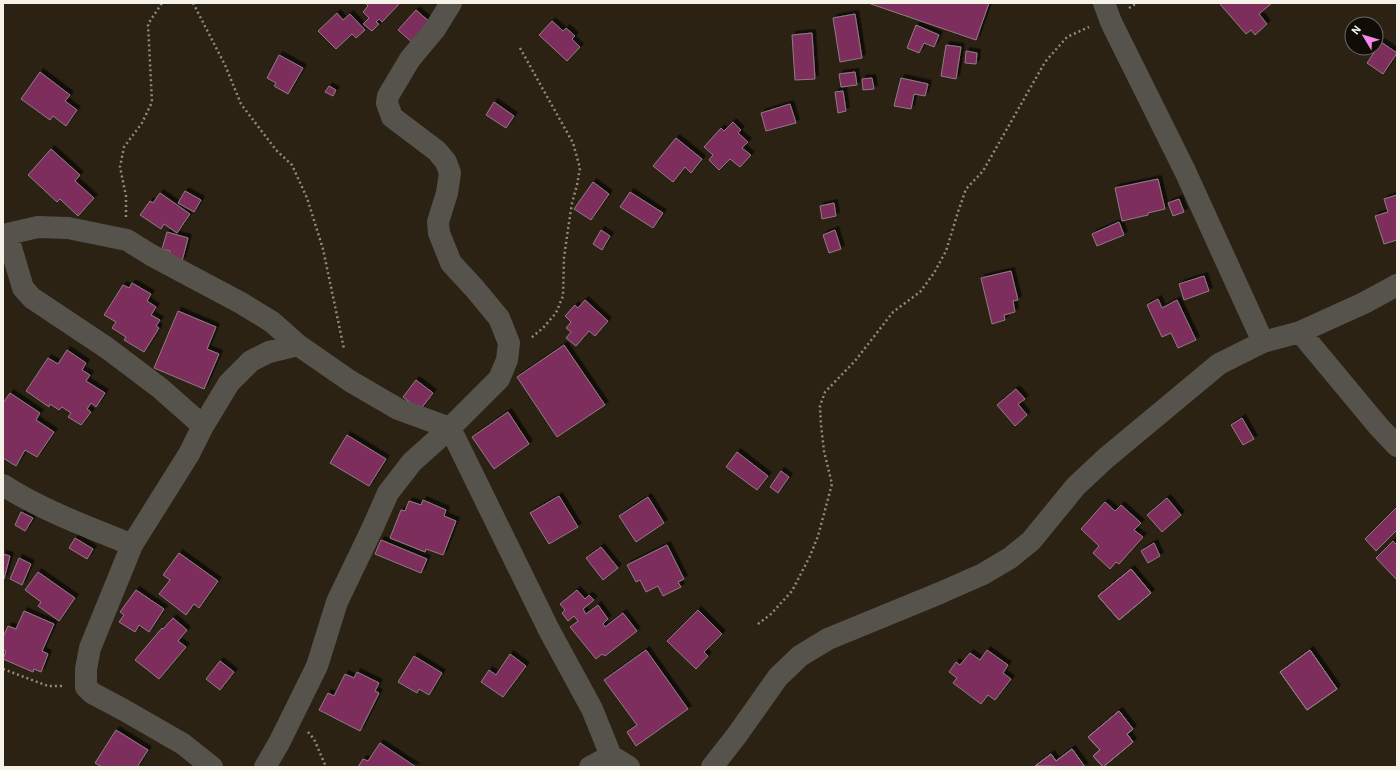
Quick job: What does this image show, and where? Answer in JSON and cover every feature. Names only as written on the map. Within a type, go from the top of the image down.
[{"type":"street","points":[[265,767],[309,684],[317,666],[337,602],[388,493],[412,462],[450,428],[499,379],[507,360],[509,344],[498,318],[452,263],[438,233],[438,222],[447,192],[450,173],[446,162],[437,151],[392,117],[387,103],[388,96],[410,59],[435,29],[451,3]]},
{"type":"street","points":[[1107,12],[1185,171],[1263,342]]},
{"type":"street","points":[[204,426],[160,388],[113,353],[32,298],[24,288],[5,235],[38,227],[68,228],[127,240],[151,255],[241,303],[272,322],[298,345],[350,381],[398,409],[450,428],[549,630],[592,709],[611,756],[629,767]]},
{"type":"street","points":[[712,767],[737,735],[778,677],[800,656],[828,639],[983,574],[1010,558],[1031,541],[1076,486],[1130,437],[1219,364],[1263,342],[1300,332],[1364,303],[1397,285]]},
{"type":"street","points":[[1300,332],[1374,421],[1397,446]]},
{"type":"street","points":[[212,767],[183,744],[124,710],[96,696],[86,687],[86,669],[90,648],[132,545],[189,454],[229,384],[250,361],[269,352],[298,345]]},
{"type":"street","points":[[3,485],[18,495],[132,545]]},
{"type":"street","points":[[590,767],[611,756]]},
{"type":"path","points":[[127,240],[126,196],[120,167],[124,147],[142,123],[152,102],[148,24],[162,3]]},
{"type":"path","points":[[193,3],[225,65],[241,104],[276,150],[292,165],[307,198],[323,249],[350,381]]},
{"type":"path","points":[[758,624],[771,614],[792,591],[810,556],[818,536],[832,484],[824,451],[821,425],[820,406],[824,392],[855,361],[893,312],[920,292],[934,273],[946,251],[966,189],[983,171],[1045,62],[1067,37],[1084,29],[1107,12]]},
{"type":"path","points":[[507,360],[543,328],[556,313],[562,296],[567,236],[572,203],[580,168],[573,143],[520,48]]},
{"type":"path","points":[[3,669],[48,686],[86,687]]},
{"type":"path","points":[[293,712],[314,739],[326,767]]},
{"type":"building","points":[[365,3],[400,3],[382,22],[379,19],[376,22],[379,24],[372,31],[363,24],[369,18],[363,12],[368,6]]},
{"type":"building","points":[[868,3],[989,3],[976,40]]},
{"type":"building","points":[[1219,3],[1272,3],[1259,14],[1267,24],[1255,35],[1251,30],[1246,34]]},
{"type":"building","points":[[416,10],[432,24],[414,44],[398,30]]},
{"type":"building","points":[[337,13],[343,20],[350,14],[365,30],[356,38],[352,34],[336,49],[318,31]]},
{"type":"building","points":[[855,14],[862,58],[840,62],[833,18]]},
{"type":"building","points":[[552,21],[563,31],[566,28],[575,36],[572,39],[580,47],[567,61],[539,35]]},
{"type":"building","points":[[916,25],[939,35],[934,47],[924,43],[919,53],[907,48]]},
{"type":"building","points":[[812,33],[815,79],[795,80],[792,35]]},
{"type":"building","points":[[1384,44],[1397,53],[1383,74],[1367,63],[1372,56],[1384,56]]},
{"type":"building","points":[[946,45],[961,47],[956,79],[941,76]]},
{"type":"building","points":[[966,51],[977,53],[976,64],[965,63]]},
{"type":"building","points":[[279,55],[303,68],[288,94],[274,86],[276,83],[267,78]]},
{"type":"building","points":[[40,72],[70,95],[65,101],[77,110],[66,126],[53,116],[50,120],[21,99]]},
{"type":"building","points":[[855,72],[857,85],[841,87],[839,74]]},
{"type":"building","points":[[872,78],[874,89],[863,90],[862,79]]},
{"type":"building","points":[[901,78],[928,84],[925,96],[914,94],[911,109],[894,106]]},
{"type":"building","points":[[329,86],[336,90],[333,96],[325,92]]},
{"type":"building","points":[[843,91],[846,111],[838,113],[835,92]]},
{"type":"building","points":[[494,102],[514,116],[506,128],[486,115]]},
{"type":"building","points":[[790,104],[796,123],[766,131],[761,113]]},
{"type":"building","points":[[733,122],[741,130],[738,133],[748,142],[742,148],[751,155],[740,167],[730,159],[719,170],[709,160],[713,155],[704,147],[721,128],[724,131]]},
{"type":"building","points":[[676,138],[702,159],[691,173],[685,167],[673,182],[653,166]]},
{"type":"building","points":[[51,149],[80,175],[75,181],[94,198],[78,216],[60,199],[57,202],[28,175]]},
{"type":"building","points":[[1158,179],[1165,209],[1148,213],[1148,215],[1122,221],[1115,188]]},
{"type":"building","points":[[593,182],[609,194],[591,220],[574,209]]},
{"type":"building","points":[[185,191],[201,200],[194,212],[178,203]]},
{"type":"building","points":[[630,192],[663,213],[653,228],[620,207]]},
{"type":"building","points":[[160,193],[190,214],[177,233],[164,224],[161,229],[140,215],[150,201],[153,203]]},
{"type":"building","points":[[1397,195],[1397,240],[1384,244],[1375,216],[1388,212],[1384,199]]},
{"type":"building","points":[[1179,199],[1184,212],[1173,216],[1168,203]]},
{"type":"building","points":[[834,203],[836,216],[822,219],[820,206]]},
{"type":"building","points":[[1119,222],[1124,235],[1097,246],[1092,234]]},
{"type":"building","points":[[601,230],[610,236],[602,250],[593,244]]},
{"type":"building","points":[[835,230],[841,249],[829,253],[823,235]]},
{"type":"building","points":[[167,232],[188,238],[182,261],[168,257],[170,251],[162,249]]},
{"type":"building","points":[[1011,271],[1018,300],[1013,301],[1015,312],[1004,315],[1005,320],[992,324],[981,278]]},
{"type":"building","points":[[1204,276],[1209,291],[1184,300],[1179,284]]},
{"type":"building","points":[[132,283],[151,294],[147,301],[156,307],[151,315],[160,320],[156,326],[159,328],[144,352],[124,340],[126,337],[112,328],[116,322],[104,315],[123,285],[129,288]]},
{"type":"building","points":[[1158,299],[1162,308],[1177,300],[1196,340],[1178,348],[1171,333],[1162,337],[1147,305]]},
{"type":"building","points":[[585,300],[608,321],[595,336],[589,331],[576,346],[566,338],[571,332],[566,328],[571,322],[565,316],[575,305],[578,308]]},
{"type":"building","points":[[178,311],[216,327],[207,349],[219,354],[204,389],[154,368]]},
{"type":"building","points":[[564,345],[605,405],[557,437],[517,377]]},
{"type":"building","points":[[67,350],[86,363],[82,370],[90,375],[86,381],[105,393],[96,407],[91,403],[87,409],[91,412],[81,425],[68,417],[71,413],[62,407],[59,410],[50,404],[49,407],[26,391],[48,358],[58,364]]},
{"type":"building","points":[[416,380],[433,393],[420,410],[403,397]]},
{"type":"building","points":[[1016,389],[1025,399],[1018,404],[1027,415],[1015,426],[997,405]]},
{"type":"building","points":[[10,393],[40,413],[36,420],[54,432],[37,457],[25,450],[16,466],[3,458],[3,403]]},
{"type":"building","points":[[508,412],[529,444],[494,469],[472,437]]},
{"type":"building","points":[[1242,418],[1254,439],[1243,445],[1231,425]]},
{"type":"building","points":[[347,435],[386,459],[369,486],[330,463]]},
{"type":"building","points":[[737,452],[768,476],[757,490],[726,467]]},
{"type":"building","points":[[781,471],[789,477],[778,493],[770,487]]},
{"type":"building","points":[[559,496],[578,527],[549,544],[530,513]]},
{"type":"building","points":[[648,497],[664,523],[636,542],[619,516]]},
{"type":"building","points":[[1167,498],[1181,515],[1162,532],[1147,515]]},
{"type":"building","points":[[423,500],[446,510],[444,516],[456,521],[443,555],[426,549],[425,552],[390,538],[401,510],[405,511],[409,501],[421,505]]},
{"type":"building","points":[[1105,502],[1115,511],[1121,505],[1141,523],[1134,530],[1143,537],[1119,564],[1116,562],[1110,569],[1093,553],[1099,546],[1081,529]]},
{"type":"building","points":[[1397,507],[1397,530],[1376,551],[1365,539]]},
{"type":"building","points":[[21,512],[33,518],[25,531],[15,525]]},
{"type":"building","points":[[75,538],[93,549],[87,559],[69,548]]},
{"type":"building","points":[[381,540],[427,559],[421,573],[375,554]]},
{"type":"building","points":[[1393,541],[1397,545],[1397,580],[1376,558]]},
{"type":"building","points":[[1154,543],[1160,556],[1148,563],[1141,551]]},
{"type":"building","points":[[667,545],[684,579],[678,582],[681,587],[663,596],[658,586],[646,592],[640,580],[636,582],[627,565]]},
{"type":"building","points":[[601,547],[618,568],[603,580],[586,558]]},
{"type":"building","points":[[179,553],[218,581],[199,608],[194,604],[186,615],[159,594],[170,580],[163,575]]},
{"type":"building","points":[[3,554],[10,556],[4,579],[3,578]]},
{"type":"building","points":[[19,558],[31,564],[22,585],[10,579]]},
{"type":"building","points":[[1131,569],[1151,593],[1119,620],[1098,596]]},
{"type":"building","points":[[1131,569],[1151,593],[1119,620],[1098,596]]},
{"type":"building","points":[[38,572],[75,598],[59,621],[38,606],[41,602],[25,590]]},
{"type":"building","points":[[136,590],[164,609],[149,632],[139,625],[135,632],[119,622],[124,615],[120,612]]},
{"type":"building","points":[[577,590],[585,599],[589,595],[594,600],[583,609],[586,614],[598,605],[608,619],[603,624],[605,627],[623,613],[637,631],[605,656],[602,654],[596,659],[570,627],[578,621],[574,616],[568,621],[562,613],[565,610],[560,604]]},
{"type":"building","points":[[698,610],[722,634],[704,652],[708,656],[696,669],[667,641]]},
{"type":"building","points":[[24,611],[54,624],[42,651],[48,654],[41,672],[34,669],[33,672],[3,659],[6,651],[3,650],[3,637],[8,626],[16,629]]},
{"type":"building","points":[[173,618],[187,630],[178,641],[186,647],[159,679],[135,660],[162,628],[163,629]]},
{"type":"building","points":[[646,650],[688,709],[636,746],[627,732],[637,725],[604,680]]},
{"type":"building","points":[[987,650],[1008,665],[1003,673],[1011,679],[995,700],[988,695],[981,704],[953,683],[957,678],[949,672],[956,662],[960,665],[970,653],[980,660]]},
{"type":"building","points":[[1310,650],[1337,689],[1307,710],[1280,672]]},
{"type":"building","points":[[1310,650],[1337,689],[1307,710],[1280,672]]},
{"type":"building","points":[[510,654],[526,666],[503,697],[481,682],[489,670],[496,675]]},
{"type":"building","points":[[414,656],[442,673],[429,695],[419,689],[417,693],[398,682]]},
{"type":"building","points":[[220,661],[234,672],[220,690],[206,679]]},
{"type":"building","points":[[357,672],[379,683],[375,691],[379,693],[360,731],[319,710],[328,693],[334,696],[345,674],[354,678]]},
{"type":"building","points":[[1119,711],[1133,729],[1127,734],[1133,742],[1103,767],[1093,756],[1100,750],[1088,737]]},
{"type":"building","points":[[1119,711],[1133,729],[1127,734],[1133,742],[1103,767],[1093,756],[1100,750],[1088,737]]},
{"type":"building","points":[[116,730],[148,750],[137,767],[102,767],[95,763]]},
{"type":"building","points":[[380,743],[416,767],[358,767],[363,759],[368,761]]},
{"type":"building","points":[[1072,749],[1085,767],[1035,766],[1051,754],[1056,761]]},
{"type":"building","points":[[1072,749],[1085,767],[1035,766],[1051,754],[1056,761]]}]
